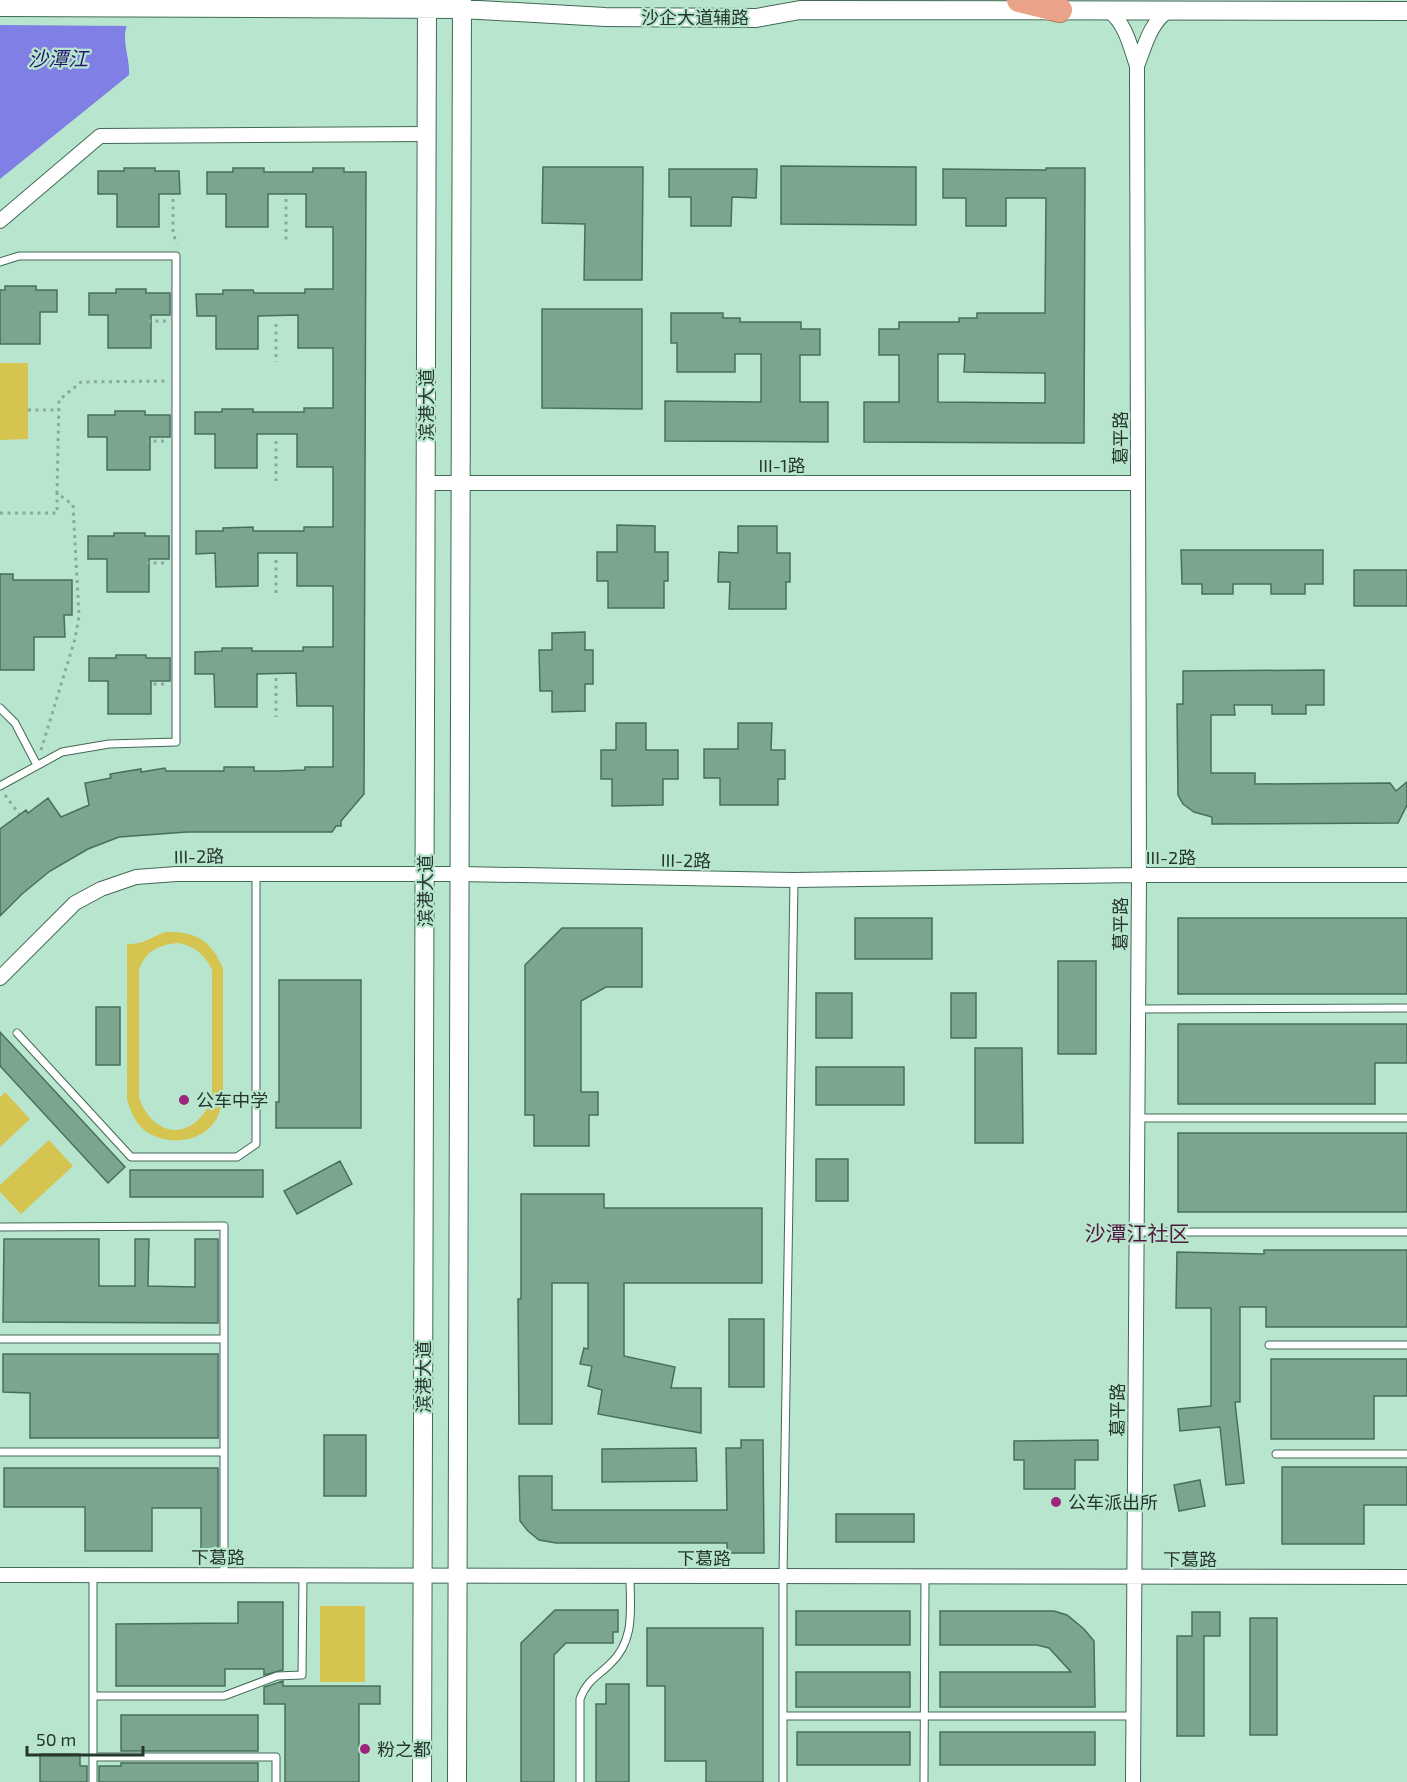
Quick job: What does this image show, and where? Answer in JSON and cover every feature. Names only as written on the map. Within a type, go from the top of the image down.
[{"type":"highway","points":[[1019,0],[1060,10]]},
{"type":"main road","name":"滨港大道","points":[[422,1782],[427,4]]},
{"type":"main road","name":"沙企大道辅路","points":[[0,7],[234,8],[462,4],[605,17],[721,18],[756,18],[800,10],[1407,11]]},
{"type":"main road","name":"滨港大道","points":[[457,1782],[462,4]]},
{"type":"street","name":"葛平路","points":[[1108,11],[1117,17],[1123,26],[1137,66],[1139,875],[1133,1782]]},
{"type":"street","name":"葛平路","points":[[1137,66],[1153,26],[1160,16],[1168,11]]},
{"type":"street","points":[[0,221],[100,136],[427,134]]},
{"type":"street","name":"III-1路","points":[[426,483],[1138,483]]},
{"type":"street","name":"III-2路","points":[[0,978],[75,903],[101,889],[136,877],[176,874],[460,874],[794,880],[1139,875],[1407,875]]},
{"type":"street","name":"下葛路","points":[[0,1575],[1407,1577]]},
{"type":"lane","points":[[0,262],[19,256],[176,256],[176,742],[109,744],[62,752],[0,787]]},
{"type":"lane","points":[[0,708],[15,723],[37,765]]},
{"type":"lane","points":[[17,1033],[131,1157],[237,1157],[256,1144],[256,874]]},
{"type":"lane","points":[[783,1782],[783,1576],[794,880]]},
{"type":"lane","points":[[1138,1009],[1407,1008]]},
{"type":"lane","points":[[1137,1118],[1407,1118]]},
{"type":"lane","points":[[0,1227],[224,1226],[224,1575]]},
{"type":"lane","points":[[1136,1232],[1407,1232]]},
{"type":"lane","points":[[0,1338],[224,1339]]},
{"type":"lane","points":[[1269,1345],[1407,1345]]},
{"type":"lane","points":[[0,1452],[224,1452]]},
{"type":"lane","points":[[1276,1454],[1407,1454]]},
{"type":"lane","points":[[93,1575],[93,1782]]},
{"type":"lane","points":[[93,1696],[224,1696],[277,1676],[302,1675],[303,1575]]},
{"type":"lane","points":[[580,1782],[580,1699],[585,1686],[621,1653],[630,1632],[630,1576]]},
{"type":"lane","points":[[924,1782],[925,1576]]},
{"type":"lane","points":[[783,1716],[1133,1716]]},
{"type":"lane","points":[[93,1757],[276,1757],[276,1782]]},
{"type":"path","points":[[286,199],[286,244]]},
{"type":"path","points":[[173,200],[173,231],[176,244]]},
{"type":"path","points":[[148,321],[176,321]]},
{"type":"path","points":[[276,324],[276,362]]},
{"type":"path","points":[[0,513],[57,513],[59,400],[81,382],[176,380]]},
{"type":"path","points":[[28,410],[59,410]]},
{"type":"path","points":[[146,441],[176,441]]},
{"type":"path","points":[[276,441],[276,481]]},
{"type":"path","points":[[37,765],[75,639],[79,616],[73,505],[57,493]]},
{"type":"path","points":[[276,560],[276,594]]},
{"type":"path","points":[[146,563],[176,563]]},
{"type":"path","points":[[276,678],[276,717]]},
{"type":"path","points":[[146,684],[176,684]]},
{"type":"path","points":[[0,787],[19,814]]},
{"type":"shaded area","points":[[0,363],[28,363],[28,439],[0,440]]},
{"type":"shaded area","points":[[166,932],[185,933],[201,939],[213,950],[223,968],[223,1100],[217,1118],[211,1127],[193,1138],[183,1140],[162,1139],[143,1129],[131,1112],[127,1100],[127,944],[143,942]],"holes":[[[179,943],[199,952],[212,970],[212,1098],[205,1112],[196,1122],[186,1128],[176,1130],[165,1128],[155,1122],[146,1112],[139,1098],[139,970],[149,953],[160,947]]]},
{"type":"shaded area","points":[[5,1092],[30,1119],[0,1147],[0,1097]]},
{"type":"shaded area","points":[[49,1140],[73,1166],[21,1214],[0,1192],[0,1185]]},
{"type":"shaded area","points":[[320,1606],[365,1606],[365,1682],[320,1682]]},
{"type":"water","name":"沙潭江","points":[[0,0],[136,0],[125,32],[129,75],[0,179]]},
{"type":"pier","points":[[0,0],[139,0],[131,26],[0,25]]},
{"type":"building","points":[[781,166],[916,167],[916,225],[781,224]]},
{"type":"building","points":[[543,167],[643,167],[642,280],[584,280],[585,224],[542,223]]},
{"type":"building","points":[[124,168],[179,171],[180,194],[159,194],[159,227],[117,227],[117,194],[98,194],[98,171],[124,171]]},
{"type":"building","points":[[233,168],[264,168],[264,172],[313,172],[313,168],[344,168],[344,172],[366,172],[364,794],[341,821],[341,826],[336,826],[332,832],[187,832],[119,837],[88,849],[50,871],[0,916],[0,829],[26,810],[28,813],[48,798],[61,817],[89,805],[85,783],[111,778],[110,774],[165,768],[166,771],[224,771],[224,767],[254,767],[254,771],[279,771],[305,770],[305,767],[333,767],[333,706],[297,706],[296,673],[257,674],[257,707],[215,707],[214,674],[195,674],[195,652],[222,651],[222,648],[252,648],[252,651],[303,651],[303,647],[333,647],[333,586],[297,586],[297,553],[258,553],[258,586],[216,587],[215,553],[196,554],[196,531],[223,531],[223,528],[253,527],[253,531],[304,531],[304,527],[333,527],[333,467],[297,467],[297,434],[257,434],[257,468],[215,468],[215,434],[195,434],[195,412],[253,409],[253,412],[304,412],[304,408],[333,408],[333,348],[298,348],[298,315],[258,316],[258,349],[216,349],[216,316],[197,316],[196,294],[223,294],[223,290],[253,290],[254,293],[305,293],[305,289],[333,289],[333,227],[306,227],[306,194],[268,194],[268,227],[226,227],[226,194],[207,194],[207,172],[233,172]]},
{"type":"building","points":[[1046,168],[1085,168],[1084,443],[864,442],[864,402],[899,402],[899,355],[879,355],[879,329],[899,329],[899,322],[959,322],[959,318],[977,318],[977,313],[1045,313],[1046,198],[1006,198],[1006,226],[966,226],[966,198],[943,198],[943,169],[1046,170]],"holes":[[[938,354],[965,354],[964,372],[1045,373],[1045,403],[938,402]]]},
{"type":"building","points":[[669,169],[757,169],[756,198],[732,197],[731,226],[691,226],[691,197],[669,197]]},
{"type":"building","points":[[5,286],[36,286],[36,290],[57,290],[57,312],[40,312],[40,344],[0,344],[0,290],[5,290]]},
{"type":"building","points":[[116,289],[146,289],[146,293],[170,293],[170,315],[151,315],[151,348],[108,348],[108,315],[89,315],[89,293],[116,293]]},
{"type":"building","points":[[542,309],[642,309],[642,409],[542,408]]},
{"type":"building","points":[[671,313],[723,313],[723,318],[740,318],[740,322],[801,322],[801,329],[820,329],[820,355],[800,355],[800,402],[828,402],[828,442],[665,441],[665,401],[761,402],[761,354],[735,354],[735,372],[677,372],[677,343],[671,343]]},
{"type":"building","points":[[115,411],[145,411],[145,415],[170,415],[170,437],[150,437],[150,470],[107,470],[107,437],[88,437],[88,415],[115,415]]},
{"type":"building","points":[[617,525],[655,526],[655,552],[668,552],[668,581],[664,581],[664,608],[608,608],[608,581],[597,581],[597,552],[617,552]]},
{"type":"building","points":[[738,526],[777,526],[777,553],[790,553],[790,582],[786,582],[786,609],[729,609],[730,582],[718,582],[719,552],[738,553]]},
{"type":"building","points":[[114,533],[169,536],[169,559],[149,559],[149,592],[107,592],[107,559],[88,559],[88,536],[114,536]]},
{"type":"building","points":[[1181,550],[1323,550],[1323,584],[1305,584],[1305,594],[1271,594],[1271,584],[1233,584],[1233,594],[1202,594],[1202,584],[1182,584]]},
{"type":"building","points":[[1354,570],[1407,570],[1407,606],[1354,606]]},
{"type":"building","points":[[0,574],[13,574],[13,580],[72,580],[72,615],[64,615],[65,637],[34,637],[34,670],[0,670]]},
{"type":"building","points":[[585,632],[585,650],[593,650],[593,684],[585,684],[585,711],[552,712],[552,691],[540,691],[539,650],[552,650],[552,633]]},
{"type":"building","points":[[116,655],[170,658],[170,681],[151,681],[151,714],[108,714],[108,681],[89,681],[89,658],[116,658]]},
{"type":"building","points":[[1324,670],[1324,705],[1306,705],[1306,714],[1272,714],[1272,705],[1234,705],[1235,715],[1211,715],[1211,773],[1255,773],[1255,784],[1390,783],[1396,791],[1407,782],[1407,805],[1398,823],[1212,824],[1212,817],[1194,812],[1183,804],[1178,795],[1177,704],[1183,704],[1183,671]]},
{"type":"building","points":[[616,723],[646,723],[646,750],[678,750],[678,779],[663,779],[663,805],[612,806],[612,779],[601,779],[601,750],[616,750]]},
{"type":"building","points":[[738,723],[772,723],[771,750],[785,750],[785,779],[778,779],[778,805],[720,805],[720,778],[704,778],[704,749],[738,749]]},
{"type":"building","points":[[855,918],[932,918],[932,959],[855,959]]},
{"type":"building","points":[[1178,918],[1407,918],[1407,994],[1178,994]]},
{"type":"building","points":[[562,928],[642,928],[642,987],[606,987],[581,1001],[581,1092],[598,1092],[598,1115],[589,1115],[589,1146],[534,1146],[534,1115],[525,1115],[525,965]]},
{"type":"building","points":[[1058,961],[1096,961],[1096,1054],[1058,1054]]},
{"type":"building","points":[[279,980],[361,980],[361,1128],[276,1128],[276,1102],[279,1102]]},
{"type":"building","points":[[816,993],[852,993],[852,1038],[816,1038]]},
{"type":"building","points":[[951,993],[976,993],[976,1038],[951,1038]]},
{"type":"building","points":[[96,1007],[120,1007],[120,1065],[96,1065]]},
{"type":"building","points":[[1178,1024],[1407,1024],[1407,1063],[1375,1063],[1375,1104],[1178,1104]]},
{"type":"building","points":[[0,1032],[125,1167],[108,1183],[0,1066]]},
{"type":"building","points":[[975,1048],[1022,1048],[1023,1143],[975,1143]]},
{"type":"building","points":[[816,1067],[904,1067],[904,1105],[816,1105]]},
{"type":"building","points":[[1178,1133],[1407,1133],[1407,1212],[1178,1212]]},
{"type":"building","points":[[816,1159],[848,1159],[848,1201],[816,1201]]},
{"type":"building","points":[[340,1161],[352,1184],[297,1214],[284,1191]]},
{"type":"building","points":[[130,1170],[263,1170],[263,1197],[130,1197]]},
{"type":"building","points":[[521,1194],[604,1194],[604,1208],[762,1208],[762,1283],[624,1283],[624,1356],[675,1367],[671,1388],[701,1388],[701,1433],[598,1414],[602,1390],[588,1386],[592,1366],[580,1364],[584,1348],[588,1349],[588,1283],[552,1283],[552,1424],[519,1424],[518,1299],[521,1299]]},
{"type":"building","points":[[4,1239],[99,1239],[99,1286],[135,1286],[135,1239],[149,1239],[148,1286],[195,1287],[195,1239],[218,1239],[218,1323],[3,1322]]},
{"type":"building","points":[[1264,1250],[1407,1250],[1407,1327],[1266,1327],[1266,1307],[1240,1307],[1240,1402],[1235,1402],[1244,1483],[1226,1485],[1220,1427],[1180,1431],[1178,1409],[1211,1406],[1211,1308],[1176,1308],[1177,1252],[1264,1254]]},
{"type":"building","points":[[729,1319],[764,1319],[764,1387],[729,1387]]},
{"type":"building","points":[[3,1354],[218,1354],[218,1438],[30,1438],[30,1393],[3,1392]]},
{"type":"building","points":[[1271,1359],[1407,1359],[1407,1396],[1374,1396],[1374,1439],[1271,1439]]},
{"type":"building","points":[[324,1435],[366,1435],[366,1496],[324,1496]]},
{"type":"building","points":[[741,1440],[763,1440],[764,1553],[727,1553],[727,1543],[556,1543],[539,1540],[520,1521],[519,1476],[552,1476],[552,1510],[727,1510],[726,1448],[741,1448]]},
{"type":"building","points":[[1098,1440],[1098,1460],[1075,1460],[1075,1489],[1024,1489],[1024,1460],[1014,1460],[1014,1441]]},
{"type":"building","points":[[696,1448],[697,1481],[602,1482],[602,1449]]},
{"type":"building","points":[[1282,1467],[1407,1467],[1407,1505],[1364,1505],[1364,1544],[1282,1544]]},
{"type":"building","points":[[4,1468],[218,1468],[218,1551],[201,1551],[201,1508],[152,1508],[152,1551],[85,1551],[85,1507],[4,1507]]},
{"type":"building","points":[[1200,1480],[1205,1506],[1179,1511],[1174,1485]]},
{"type":"building","points":[[836,1514],[914,1514],[914,1542],[836,1542]]},
{"type":"building","points":[[238,1602],[283,1602],[283,1670],[264,1675],[264,1669],[225,1669],[225,1686],[116,1686],[116,1624],[238,1623]]},
{"type":"building","points":[[555,1610],[618,1610],[618,1632],[613,1632],[613,1643],[566,1643],[554,1655],[554,1782],[521,1782],[521,1643]]},
{"type":"building","points":[[796,1611],[910,1611],[910,1645],[796,1645]]},
{"type":"building","points":[[940,1611],[1054,1611],[1067,1615],[1094,1641],[1095,1707],[940,1707],[940,1672],[1071,1672],[1049,1648],[1037,1645],[940,1645]]},
{"type":"building","points":[[1192,1612],[1220,1612],[1220,1636],[1204,1636],[1204,1736],[1177,1736],[1177,1636],[1192,1636]]},
{"type":"building","points":[[1250,1618],[1277,1618],[1277,1735],[1250,1735]]},
{"type":"building","points":[[647,1628],[763,1628],[763,1782],[706,1782],[706,1761],[665,1761],[665,1686],[647,1686]]},
{"type":"building","points":[[796,1672],[910,1672],[910,1707],[796,1707]]},
{"type":"building","points":[[283,1681],[283,1686],[380,1686],[380,1704],[359,1704],[359,1782],[285,1782],[285,1704],[264,1704],[264,1687]]},
{"type":"building","points":[[606,1684],[629,1684],[629,1782],[596,1782],[596,1704],[606,1704]]},
{"type":"building","points":[[121,1715],[258,1715],[258,1751],[121,1751]]},
{"type":"building","points":[[797,1732],[910,1732],[910,1765],[797,1765]]},
{"type":"building","points":[[940,1732],[1095,1732],[1095,1765],[940,1765]]},
{"type":"building","points":[[40,1754],[80,1754],[80,1766],[87,1766],[87,1782],[40,1782]]},
{"type":"building","points":[[121,1763],[258,1763],[258,1782],[99,1782],[99,1766],[121,1766]]},
{"type":"place","name":"公车中学","points":[[184,1100]]},
{"type":"place","name":"公车派出所","points":[[1056,1502]]},
{"type":"place","name":"粉之都","points":[[365,1749]]},
{"type":"district","name":"沙潭江社区","points":[[1137,1232]]}]
